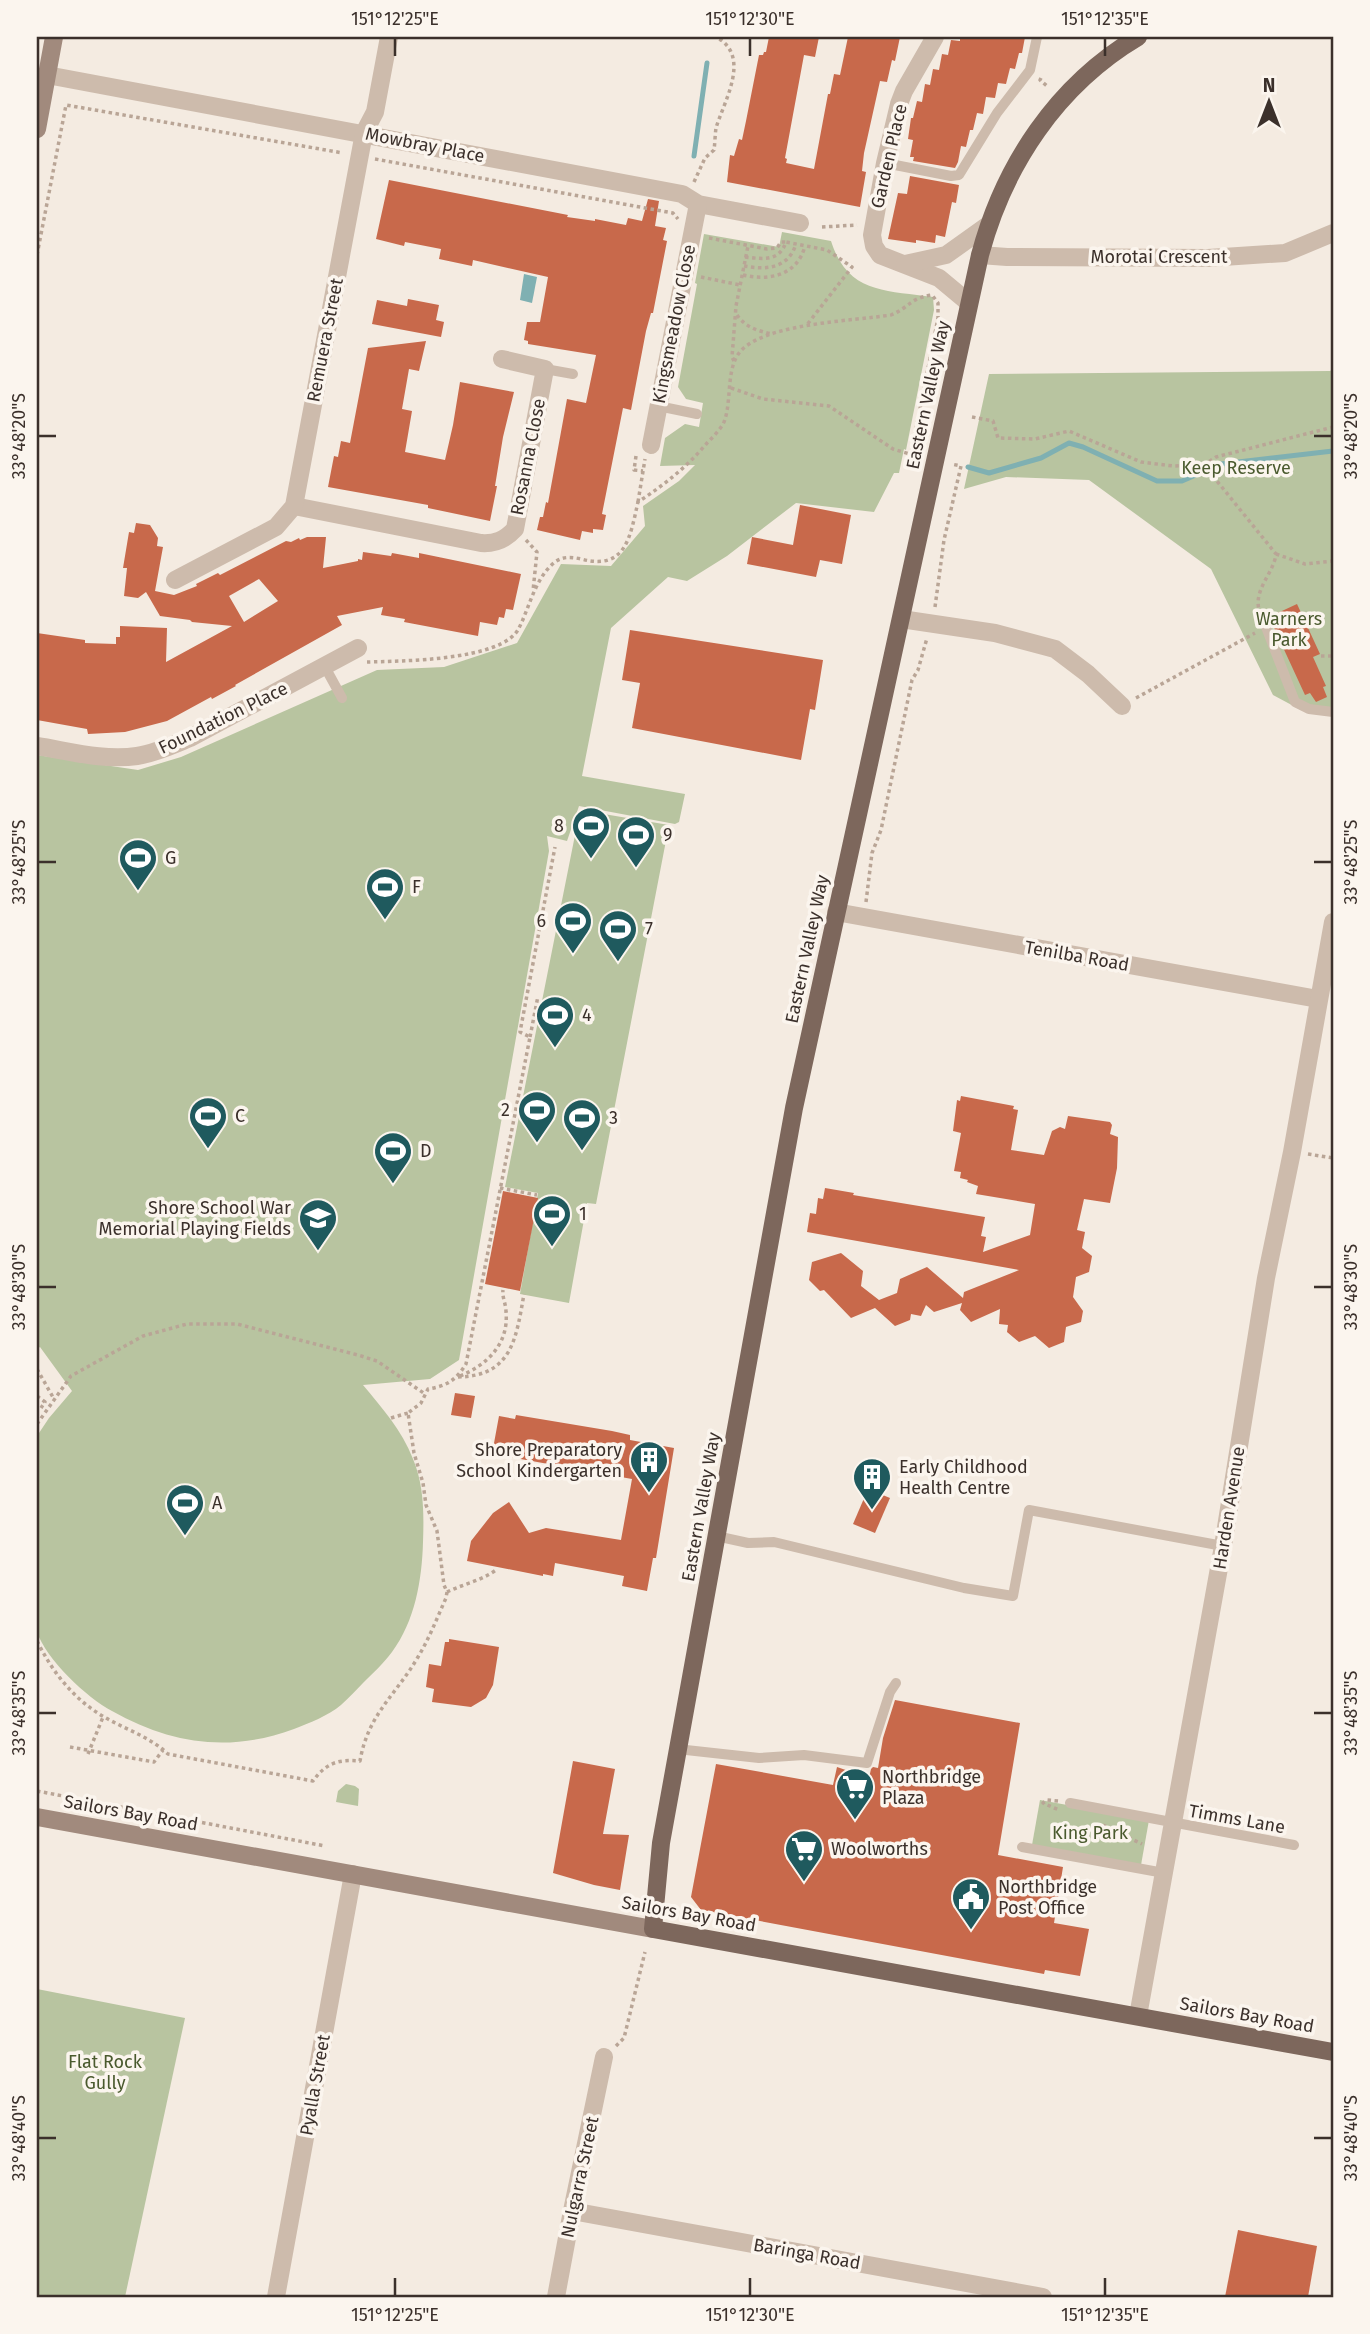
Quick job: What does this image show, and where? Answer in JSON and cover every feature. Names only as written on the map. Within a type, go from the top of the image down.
[{"type":"main road","name":"Eastern Valley Way","points":[[653,1929],[661,1843],[677,1749],[794,1108],[980,255],[988,225],[1012,170],[1041,124],[1096,67],[1138,37]]},
{"type":"main road","name":"Sailors Bay Road","points":[[653,1929],[1333,2052]]},
{"type":"street","points":[[37,129],[42,74],[54,37]]},
{"type":"street","name":"Remuera Street","points":[[294,506],[364,133],[375,112],[389,37]]},
{"type":"street","name":"Garden Place","points":[[935,37],[900,101],[872,235],[874,246],[880,255],[939,278],[969,303]]},
{"type":"street","name":"Mowbray Place","points":[[42,74],[682,194],[698,204],[800,223]]},
{"type":"street","name":"Kingsmeadow Close","points":[[651,445],[698,204]]},
{"type":"street","points":[[905,264],[946,255],[988,225]]},
{"type":"street","name":"Morotai Crescent","points":[[980,255],[1208,258],[1284,253],[1333,233]]},
{"type":"street","points":[[502,359],[545,369]]},
{"type":"street","name":"Rosanna Close","points":[[294,506],[481,543],[492,544],[500,541],[515,529],[545,369]]},
{"type":"street","points":[[175,580],[275,527],[294,506]]},
{"type":"street","points":[[901,619],[995,633],[1055,649],[1088,674],[1122,706]]},
{"type":"street","name":"Foundation Place","points":[[37,746],[110,757],[138,756],[163,749],[325,667],[360,655]]},
{"type":"street","name":"Tenilba Road","points":[[836,912],[1318,999]]},
{"type":"street","name":"Harden Avenue","points":[[1138,2016],[1223,1546],[1266,1278],[1292,1152],[1333,922]]},
{"type":"street","name":"Sailors Bay Road","points":[[37,1817],[653,1929]]},
{"type":"street","name":"Pyalla Street","points":[[276,2297],[353,1874]]},
{"type":"street","name":"Nulgarra Street","points":[[556,2297],[604,2057]]},
{"type":"street","name":"Baringa Road","points":[[572,2211],[1043,2297]]},
{"type":"lane","points":[[885,163],[951,176],[959,175],[997,113],[1030,70],[1037,37]]},
{"type":"lane","points":[[545,369],[573,374]]},
{"type":"lane","points":[[657,406],[697,414]]},
{"type":"lane","points":[[1266,627],[1295,702],[1309,709],[1333,712]]},
{"type":"lane","points":[[325,667],[342,698]]},
{"type":"lane","points":[[716,1536],[748,1543],[774,1542],[964,1588],[1013,1596],[1029,1510],[1223,1546]]},
{"type":"lane","points":[[677,1749],[759,1758],[804,1755],[867,1763],[890,1692],[896,1683]]},
{"type":"lane","name":"Timms Lane","points":[[1070,1804],[1294,1845]]},
{"type":"lane","points":[[1022,1847],[1164,1873]]},
{"type":"path","points":[[696,181],[705,158],[714,150],[716,128],[734,80],[732,56],[726,42],[716,37]]},
{"type":"path","points":[[37,255],[66,105],[673,213],[677,215],[680,224]]},
{"type":"path","points":[[822,227],[848,227],[862,223]]},
{"type":"path","points":[[703,237],[773,249],[781,242],[786,242],[827,250],[852,267],[806,326]]},
{"type":"path","points":[[745,257],[769,259],[780,253],[786,242]]},
{"type":"path","points":[[744,266],[759,269],[775,267],[789,258],[796,244]]},
{"type":"path","points":[[734,362],[732,357],[736,313],[748,246]]},
{"type":"path","points":[[742,275],[766,279],[788,272],[805,246]]},
{"type":"path","points":[[695,276],[740,285]]},
{"type":"path","points":[[638,502],[676,477],[717,432],[723,423],[734,362],[742,349],[753,341],[806,326],[891,315],[903,310],[917,297],[932,295],[938,303],[938,318],[911,454],[893,449],[829,406],[763,399],[731,387]]},
{"type":"path","points":[[736,313],[748,326],[772,334]]},
{"type":"path","points":[[972,417],[992,421],[998,438],[1035,439],[1069,431],[1141,462],[1173,466],[1204,465],[1216,457],[1333,427]]},
{"type":"path","points":[[360,655],[426,660],[492,649],[518,631],[533,592],[554,563],[572,556],[604,563],[614,558],[630,535],[644,460],[651,445]]},
{"type":"path","points":[[636,456],[634,470],[643,471]]},
{"type":"path","points":[[1204,465],[1276,554],[1305,564],[1333,561]]},
{"type":"path","points":[[863,918],[872,853],[881,830],[912,680],[918,670],[937,597],[944,540],[961,466]]},
{"type":"path","points":[[515,529],[537,552],[533,592]]},
{"type":"path","points":[[1122,706],[1266,627],[1257,608],[1262,585],[1275,563],[1276,554]]},
{"type":"path","points":[[1321,656],[1333,656]]},
{"type":"path","points":[[530,1037],[520,1032],[555,847]]},
{"type":"path","points":[[458,1377],[466,1364],[538,996]]},
{"type":"path","points":[[1292,1152],[1333,1158]]},
{"type":"path","points":[[500,1188],[537,1195]]},
{"type":"path","points":[[391,1418],[408,1413],[421,1402],[428,1389],[445,1386],[485,1363],[500,1345],[506,1322],[503,1290]]},
{"type":"path","points":[[458,1377],[478,1377],[501,1361],[516,1336],[524,1294]]},
{"type":"path","points":[[37,1424],[71,1377],[143,1336],[187,1324],[237,1324],[358,1355],[377,1362],[425,1394]]},
{"type":"path","points":[[37,1369],[54,1399]]},
{"type":"path","points":[[37,1396],[45,1402],[41,1408]]},
{"type":"path","points":[[37,1641],[55,1674],[75,1695],[103,1717],[157,1744],[168,1755],[313,1781],[322,1769],[332,1762],[347,1759],[360,1761],[370,1724],[418,1658],[447,1592],[437,1531],[426,1506],[408,1413]]},
{"type":"path","points":[[447,1592],[466,1582],[486,1577],[496,1570]]},
{"type":"path","points":[[89,1752],[103,1717]]},
{"type":"path","points":[[71,1747],[153,1762],[163,1750]]},
{"type":"path","name":"Sailors Bay Road","points":[[37,1791],[325,1846]]},
{"type":"path","points":[[604,2057],[624,2038],[645,1952]]},
{"type":"green space","name":"Shore School War Memorial Playing Fields","points":[[782,232],[831,241],[847,271],[870,286],[933,297],[934,310],[906,450],[904,449],[899,473],[894,473],[874,512],[796,503],[727,556],[687,581],[668,577],[611,628],[582,776],[685,794],[679,822],[675,824],[579,806],[567,841],[547,836],[549,851],[459,1360],[430,1379],[363,1385],[403,1438],[417,1469],[422,1500],[422,1556],[412,1614],[389,1656],[344,1702],[324,1716],[294,1729],[246,1741],[223,1743],[178,1738],[134,1722],[102,1705],[68,1677],[49,1654],[36,1627],[37,1436],[72,1391],[40,1347],[37,1349],[37,755],[138,770],[181,757],[377,670],[444,667],[517,643],[561,564],[611,566],[645,526],[643,506],[679,481],[695,465],[660,466],[665,438],[685,424],[699,427],[703,403],[686,399],[678,387],[704,234],[779,247]]},
{"type":"green space","name":"Keep Reserve","points":[[1333,369],[1333,714],[1301,710],[1273,695],[1211,569],[1089,480],[1006,477],[964,489],[989,374]]},
{"type":"green space","points":[[580,810],[669,825],[596,1204],[587,1203],[569,1303],[520,1294],[538,1193],[505,1187]]},
{"type":"green space","points":[[346,1784],[359,1789],[358,1806],[336,1802],[338,1791]]},
{"type":"green space","name":"King Park","points":[[1040,1800],[1149,1820],[1141,1865],[1032,1845]]},
{"type":"green space","name":"Flat Rock Gully","points":[[37,1989],[185,2018],[125,2297],[37,2297]]},
{"type":"water","points":[[524,274],[537,277],[532,303],[520,300]]},
{"type":"building","points":[[769,37],[819,37],[815,57],[804,55],[785,158],[786,163],[814,169],[828,94],[834,74],[840,75],[848,37],[900,37],[887,82],[880,81],[864,153],[862,171],[866,172],[860,207],[727,182],[730,155],[734,156],[739,139],[742,140],[759,55],[766,52]]},
{"type":"building","points":[[960,37],[1025,37],[1022,53],[1019,53],[1015,69],[1010,68],[1006,84],[998,83],[995,98],[986,97],[983,114],[977,113],[966,147],[961,146],[955,168],[913,161],[914,157],[910,157],[913,140],[908,139],[917,101],[922,102],[925,84],[930,85],[933,69],[939,70],[942,54],[948,55],[951,40],[960,41]]},
{"type":"building","points":[[910,176],[959,185],[956,203],[952,202],[945,237],[936,235],[935,243],[888,239],[898,193],[907,194]]},
{"type":"building","points":[[389,180],[568,215],[567,217],[626,225],[628,218],[642,221],[648,199],[659,201],[655,226],[666,228],[663,240],[667,241],[631,410],[623,408],[602,514],[606,515],[603,530],[593,529],[593,533],[582,531],[580,540],[537,530],[546,502],[548,503],[567,399],[586,403],[596,355],[528,344],[528,341],[524,340],[527,322],[540,322],[548,277],[473,260],[472,266],[439,259],[441,249],[405,242],[404,246],[376,239]]},
{"type":"building","points":[[408,299],[439,305],[436,320],[444,322],[441,337],[372,324],[377,300],[407,306]]},
{"type":"building","points":[[426,341],[419,371],[409,369],[402,409],[412,411],[405,452],[445,460],[460,382],[514,392],[503,437],[490,521],[428,508],[428,505],[328,487],[334,456],[338,457],[341,441],[350,443],[368,348]]},
{"type":"building","points":[[800,505],[851,515],[842,564],[820,560],[816,577],[747,564],[752,537],[793,545]]},
{"type":"building","points":[[136,523],[150,525],[158,538],[157,546],[163,547],[155,591],[174,595],[286,541],[307,537],[326,537],[323,568],[362,560],[363,552],[419,558],[419,553],[521,574],[513,610],[506,609],[504,618],[499,617],[497,625],[480,622],[478,636],[381,615],[383,607],[337,616],[342,625],[236,686],[167,721],[125,732],[88,734],[87,729],[37,720],[37,633],[85,640],[85,643],[116,644],[116,637],[120,637],[120,626],[167,628],[166,662],[232,626],[160,616],[146,592],[138,598],[124,596],[127,568],[123,568],[129,532],[134,533]],"holes":[[[259,579],[278,601],[244,622],[229,596]]]},
{"type":"building","points":[[1297,604],[1320,654],[1313,657],[1326,686],[1323,687],[1327,697],[1316,702],[1310,693],[1305,695],[1269,617]]},
{"type":"building","points":[[630,630],[823,660],[815,710],[810,709],[801,760],[632,728],[640,683],[622,680]]},
{"type":"building","points":[[961,1096],[1014,1106],[1013,1109],[1018,1110],[1011,1150],[1044,1155],[1052,1131],[1060,1127],[1065,1129],[1068,1116],[1110,1122],[1110,1134],[1118,1137],[1117,1168],[1110,1203],[1084,1199],[1077,1230],[1085,1232],[1082,1248],[1092,1256],[1089,1272],[1076,1277],[1073,1297],[1083,1311],[1081,1322],[1066,1327],[1064,1342],[1049,1348],[1035,1336],[1019,1342],[1007,1332],[1008,1325],[999,1324],[1000,1309],[971,1322],[960,1310],[962,1303],[934,1312],[926,1305],[921,1316],[911,1314],[910,1320],[895,1326],[875,1308],[851,1318],[824,1290],[820,1291],[809,1280],[812,1262],[841,1253],[863,1271],[861,1286],[879,1300],[897,1293],[900,1279],[927,1267],[963,1298],[964,1292],[1019,1270],[807,1232],[810,1213],[816,1214],[818,1198],[823,1199],[825,1188],[985,1217],[981,1236],[986,1237],[983,1252],[1030,1235],[1035,1204],[976,1194],[978,1186],[960,1178],[961,1172],[954,1171],[961,1133],[953,1131],[957,1100],[960,1101]]},
{"type":"building","points":[[503,1191],[538,1198],[520,1291],[485,1284]]},
{"type":"building","points":[[455,1393],[475,1396],[471,1418],[451,1415]]},
{"type":"building","name":"Shore Preparatory School Kindergarten","points":[[516,1415],[612,1431],[630,1435],[630,1440],[674,1448],[656,1558],[653,1558],[647,1591],[622,1586],[624,1576],[555,1563],[553,1576],[543,1576],[467,1561],[471,1541],[493,1513],[509,1502],[529,1533],[546,1528],[621,1540],[632,1479],[492,1454],[499,1416],[515,1419]]},
{"type":"building","name":"Early Childhood Health Centre","points":[[868,1489],[890,1498],[875,1533],[853,1524]]},
{"type":"building","points":[[449,1639],[499,1647],[493,1685],[486,1698],[471,1707],[432,1702],[434,1689],[426,1687],[429,1664],[441,1666],[445,1642],[449,1642]]},
{"type":"building","name":"Northbridge Plaza","points":[[895,1700],[1020,1723],[998,1855],[1063,1867],[1054,1923],[1089,1929],[1080,1976],[1045,1970],[1044,1974],[701,1910],[691,1897],[716,1764],[833,1785],[837,1767],[869,1778],[871,1769],[878,1768],[883,1738]]},
{"type":"building","points":[[573,1761],[615,1769],[603,1834],[629,1835],[620,1890],[553,1873]]},
{"type":"building","points":[[1238,2230],[1317,2246],[1308,2297],[1225,2297]]},
{"type":"waterway","points":[[694,156],[707,63]]},
{"type":"waterway","points":[[968,467],[989,473],[1041,458],[1069,443],[1157,481],[1182,481],[1221,464],[1333,451]]},
{"type":"place","name":"8","points":[[591,860]]},
{"type":"place","name":"9","points":[[636,869]]},
{"type":"place","name":"G","points":[[138,892]]},
{"type":"place","name":"F","points":[[385,921]]},
{"type":"place","name":"6","points":[[573,955]]},
{"type":"place","name":"7","points":[[618,963]]},
{"type":"place","name":"4","points":[[555,1049]]},
{"type":"place","name":"2","points":[[537,1144]]},
{"type":"place","name":"C","points":[[208,1150]]},
{"type":"place","name":"3","points":[[582,1152]]},
{"type":"place","name":"D","points":[[393,1185]]},
{"type":"place","name":"1","points":[[552,1248]]},
{"type":"place","name":"Shore School War Memorial Playing Fields","points":[[318,1252]]},
{"type":"place","name":"Shore Preparatory School Kindergarten","points":[[649,1494]]},
{"type":"place","name":"Early Childhood Health Centre","points":[[872,1511]]},
{"type":"place","name":"A","points":[[185,1537]]},
{"type":"place","name":"Northbridge Plaza","points":[[855,1821]]},
{"type":"place","name":"Woolworths","points":[[804,1883]]},
{"type":"place","name":"Northbridge Post Office","points":[[971,1931]]},
{"type":"park label","name":"Warners Park","points":[[1289,629]]}]
